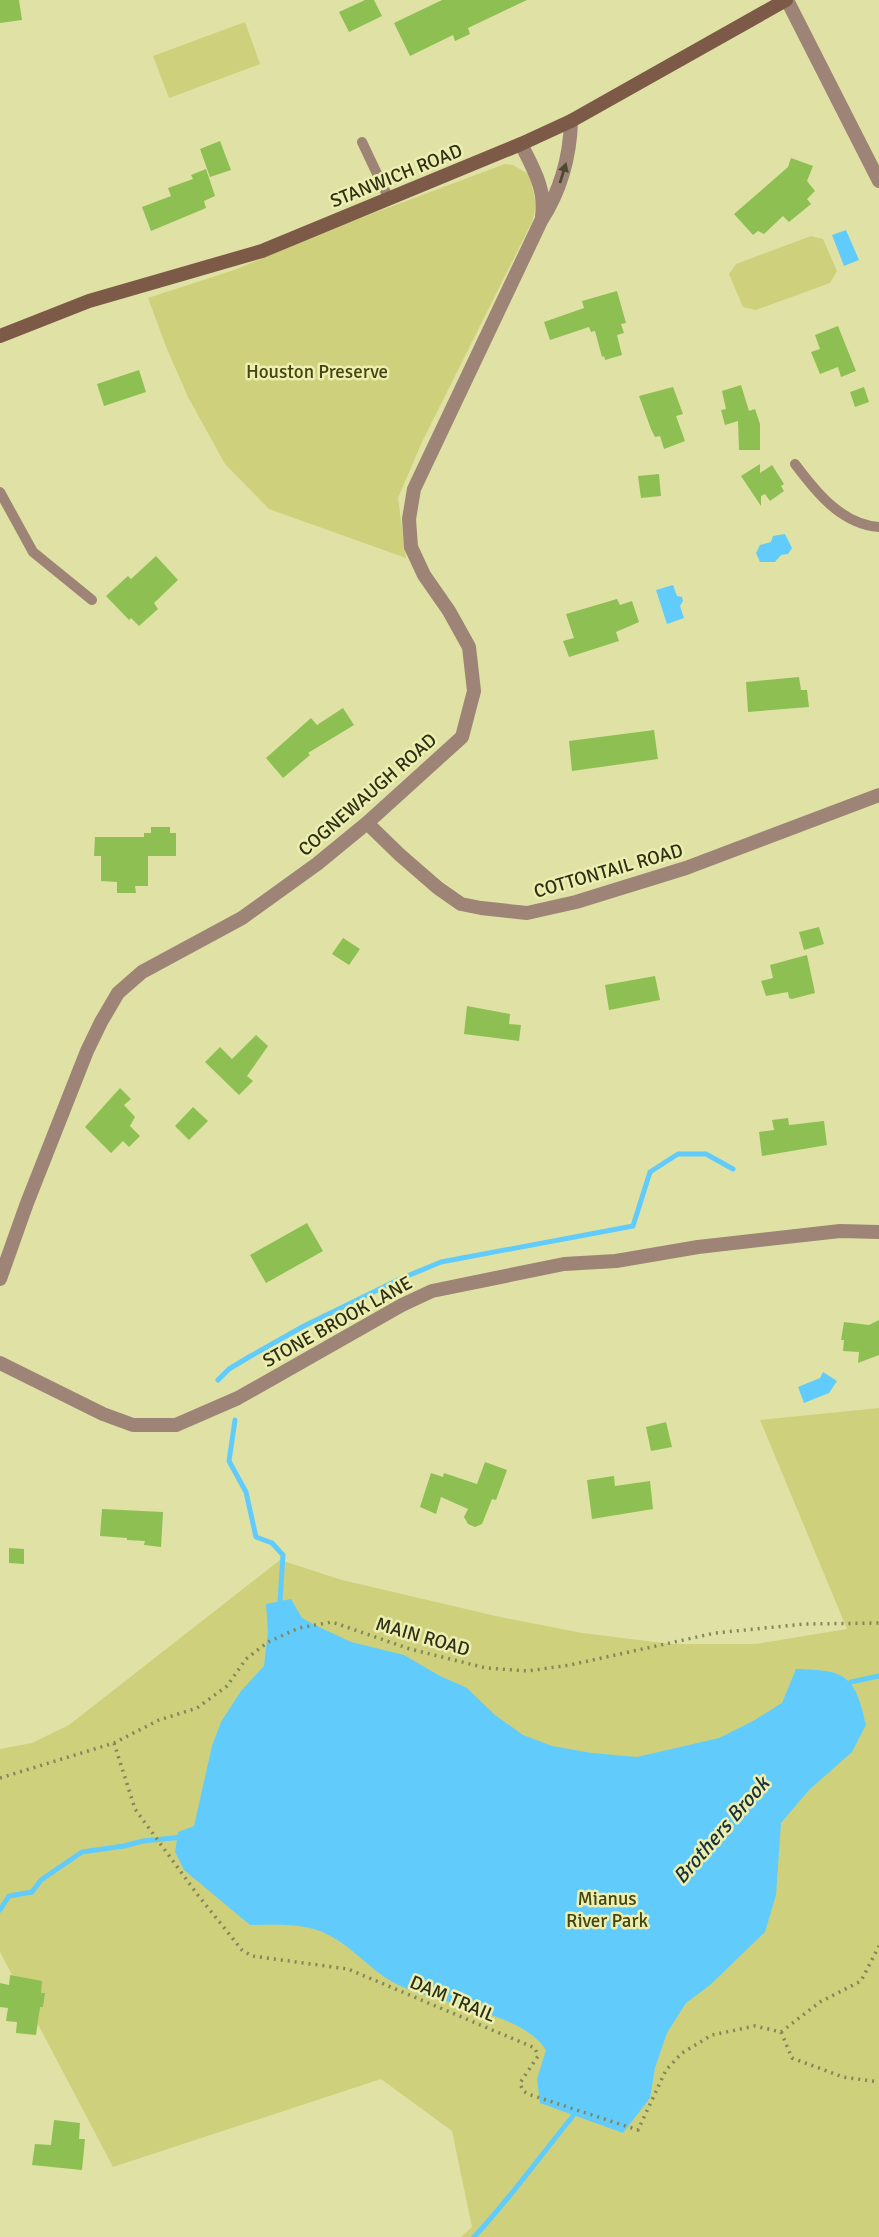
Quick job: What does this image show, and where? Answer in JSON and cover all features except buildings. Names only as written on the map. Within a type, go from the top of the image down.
[{"type":"street","name":"STANWICH ROAD","points":[[0,336],[89,301],[262,251],[521,144],[571,121],[787,0]]},
{"type":"street","points":[[787,0],[879,181]]},
{"type":"street","name":"COGNEWAUGH ROAD","points":[[0,1279],[77,1076],[101,1022],[118,993],[142,972],[242,918],[317,864],[367,823],[462,737],[474,691],[470,647],[424,575],[411,547],[409,519],[414,489],[541,221],[553,203],[565,171],[571,121]]},
{"type":"street","name":"COGNEWAUGH ROAD","points":[[521,144],[539,178],[544,207],[541,221]]},
{"type":"street","name":"COTTONTAIL ROAD","points":[[367,823],[438,888],[461,904],[527,913],[576,902],[686,868],[879,795]]},
{"type":"street","name":"STONE BROOK LANE","points":[[0,1363],[103,1414],[133,1425],[176,1425],[238,1398],[402,1305],[432,1291],[564,1264],[616,1261],[698,1247],[840,1231],[879,1232]]},
{"type":"lane","points":[[362,142],[389,199]]},
{"type":"lane","points":[[795,464],[817,494],[845,516],[867,526],[879,527]]},
{"type":"lane","points":[[0,492],[33,552],[92,600]]},
{"type":"path","name":"MAIN ROAD","points":[[0,1778],[114,1744],[159,1720],[197,1708],[227,1686],[246,1659],[268,1642],[299,1628],[332,1622],[410,1649],[486,1668],[528,1671],[569,1665],[715,1633],[805,1624],[879,1623]]},
{"type":"path","name":"DAM TRAIL","points":[[114,1744],[135,1809],[242,1951],[252,1956],[348,1969],[535,2048],[538,2056],[520,2083],[523,2091],[528,2094],[638,2130],[666,2070],[682,2053],[712,2035],[755,2026],[781,2032]]},
{"type":"path","points":[[879,1946],[861,1981],[820,2003],[781,2032],[792,2058],[843,2077],[879,2082]]},
{"type":"green space","points":[[245,22],[260,64],[169,98],[153,56]]},
{"type":"green space","name":"Houston Preserve","points":[[505,164],[513,165],[530,175],[536,206],[532,222],[422,442],[398,498],[406,558],[269,509],[225,464],[188,397],[148,298],[234,270],[334,228]]},
{"type":"green space","points":[[811,236],[823,239],[837,271],[830,283],[756,310],[743,307],[729,274],[736,264]]},
{"type":"green space","name":"Mianus River Park","points":[[879,1408],[879,2237],[461,2237],[472,2227],[452,2131],[381,2079],[113,2167],[0,1952],[0,1749],[32,1743],[69,1725],[280,1560],[342,1580],[500,1617],[582,1633],[671,1644],[756,1644],[847,1629],[760,1420]]},
{"type":"water","points":[[846,230],[859,260],[844,266],[832,235]]},
{"type":"water","points":[[785,534],[792,548],[788,554],[781,555],[775,562],[760,562],[756,553],[760,545],[771,542],[773,536]]},
{"type":"water","points":[[673,585],[677,596],[682,597],[680,606],[684,618],[667,624],[656,590]]},
{"type":"water","points":[[823,1372],[837,1381],[829,1393],[804,1403],[798,1387],[820,1378]]},
{"type":"water","points":[[291,1599],[302,1618],[317,1626],[351,1642],[404,1655],[467,1688],[495,1715],[523,1735],[552,1746],[592,1753],[637,1757],[719,1738],[782,1703],[796,1669],[837,1674],[852,1686],[866,1725],[852,1752],[809,1790],[781,1823],[776,1895],[765,1932],[710,1985],[686,2003],[667,2033],[655,2068],[650,2098],[623,2133],[540,2103],[537,2079],[546,2050],[520,2027],[405,1988],[320,1931],[294,1926],[250,1925],[184,1870],[175,1852],[178,1832],[194,1826],[212,1746],[221,1722],[241,1691],[264,1666],[268,1631],[266,1604]]},
{"type":"waterway","points":[[218,1380],[229,1369],[304,1326],[441,1262],[633,1226],[650,1172],[678,1154],[706,1154],[733,1169]]},
{"type":"waterway","points":[[235,1420],[229,1461],[246,1492],[256,1537],[272,1543],[283,1555],[280,1601],[283,1605]]},
{"type":"waterway","name":"Brothers Brook","points":[[846,1687],[851,1682],[879,1676]]},
{"type":"waterway","points":[[0,1910],[9,1896],[32,1892],[41,1880],[82,1852],[183,1837]]},
{"type":"waterway","name":"Brothers Brook","points":[[474,2237],[573,2116],[573,2111]]}]
